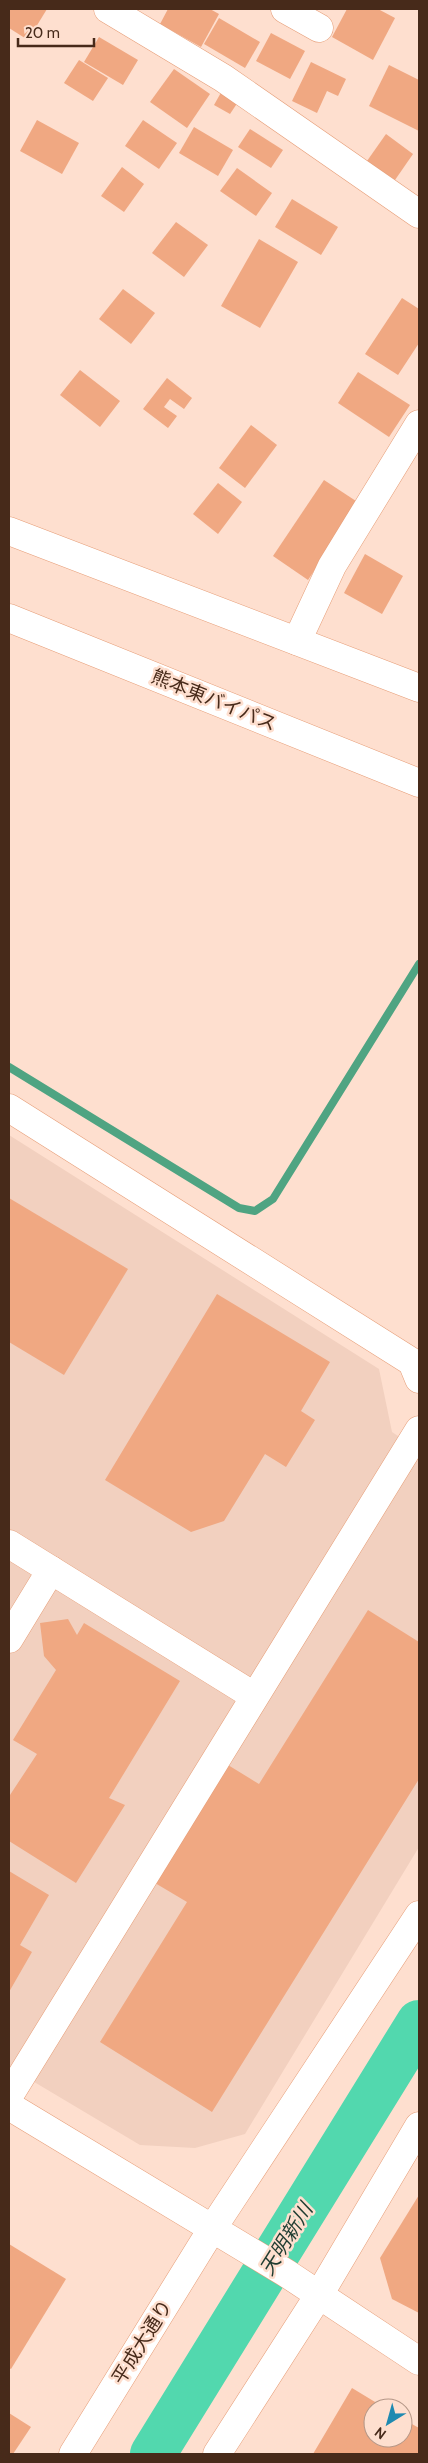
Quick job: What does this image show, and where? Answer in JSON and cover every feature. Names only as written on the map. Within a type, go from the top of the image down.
[{"type":"main road","points":[[108,9],[223,78],[419,214]]},
{"type":"main road","points":[[285,9],[320,28]]},
{"type":"main road","points":[[297,641],[332,566],[419,424]]},
{"type":"main road","points":[[9,531],[419,688]]},
{"type":"main road","name":"熊本東バイパス","points":[[9,618],[419,783]]},
{"type":"main road","points":[[9,1108],[412,1362],[419,1379]]},
{"type":"main road","points":[[9,2096],[419,1430]]},
{"type":"main road","points":[[9,1544],[254,1696]]},
{"type":"main road","points":[[9,1639],[51,1570]]},
{"type":"main road","name":"平成大通り","points":[[73,2454],[221,2234],[419,1915]]},
{"type":"main road","points":[[9,2106],[286,2274],[419,2361]]},
{"type":"main road","points":[[217,2454],[319,2295],[419,2126]]},
{"type":"shaded area","points":[[9,1135],[379,1369],[392,1432],[419,1450],[419,1847],[245,2134],[195,2148],[140,2145],[9,2067]]},
{"type":"building","points":[[9,9],[47,9],[28,40],[9,28]]},
{"type":"building","points":[[168,9],[210,9],[219,14],[201,47],[160,24]]},
{"type":"building","points":[[347,9],[378,9],[395,18],[373,60],[332,37]]},
{"type":"building","points":[[219,18],[260,42],[245,68],[204,44]]},
{"type":"building","points":[[271,33],[305,51],[290,79],[256,61]]},
{"type":"building","points":[[99,37],[138,60],[123,85],[84,62]]},
{"type":"building","points":[[79,60],[108,78],[93,101],[64,83]]},
{"type":"building","points":[[311,62],[346,79],[338,96],[327,91],[317,113],[292,101]]},
{"type":"building","points":[[389,65],[419,80],[419,131],[369,106]]},
{"type":"building","points":[[174,69],[210,94],[187,128],[150,102]]},
{"type":"building","points":[[223,89],[240,99],[230,114],[214,105]]},
{"type":"building","points":[[37,120],[79,143],[62,174],[20,151]]},
{"type":"building","points":[[143,120],[177,143],[159,169],[125,146]]},
{"type":"building","points":[[194,127],[233,150],[218,176],[179,153]]},
{"type":"building","points":[[250,129],[283,150],[271,168],[238,147]]},
{"type":"building","points":[[386,134],[413,154],[395,180],[367,161]]},
{"type":"building","points":[[122,167],[144,184],[124,212],[101,196]]},
{"type":"building","points":[[237,168],[272,193],[256,216],[220,191]]},
{"type":"building","points":[[292,199],[338,227],[321,255],[275,227]]},
{"type":"building","points":[[176,222],[208,245],[184,277],[152,253]]},
{"type":"building","points":[[259,239],[298,262],[260,328],[221,306]]},
{"type":"building","points":[[123,289],[155,313],[131,344],[99,319]]},
{"type":"building","points":[[402,298],[419,309],[419,343],[398,375],[365,354]]},
{"type":"building","points":[[80,370],[120,401],[100,427],[60,395]]},
{"type":"building","points":[[358,372],[410,405],[389,437],[338,403]]},
{"type":"building","points":[[167,378],[192,398],[184,409],[170,399],[164,407],[177,416],[168,428],[143,409]]},
{"type":"building","points":[[251,425],[277,445],[245,488],[219,468]]},
{"type":"building","points":[[324,480],[359,503],[308,580],[273,556]]},
{"type":"building","points":[[218,483],[242,502],[218,534],[193,514]]},
{"type":"building","points":[[365,554],[403,576],[382,614],[344,593]]},
{"type":"building","points":[[9,1198],[128,1269],[64,1375],[9,1342]]},
{"type":"building","points":[[217,1294],[330,1362],[301,1411],[315,1420],[286,1467],[265,1454],[224,1521],[191,1532],[105,1480]]},
{"type":"building","points":[[368,1610],[419,1642],[419,1779],[212,2112],[100,2042],[187,1902],[155,1883],[228,1765],[259,1784]]},
{"type":"building","points":[[68,1619],[77,1635],[84,1623],[180,1681],[109,1798],[125,1805],[76,1883],[9,1841],[9,1794],[37,1754],[13,1740],[56,1670],[44,1656],[40,1623]]},
{"type":"building","points":[[9,1871],[49,1895],[20,1945],[32,1952],[9,1992]]},
{"type":"building","points":[[419,2195],[419,2313],[392,2299],[380,2258]]},
{"type":"building","points":[[9,2244],[66,2279],[11,2369],[9,2368]]},
{"type":"building","points":[[352,2388],[368,2398],[363,2398],[363,2448],[413,2448],[413,2425],[419,2428],[419,2454],[313,2454]]},
{"type":"building","points":[[9,2413],[31,2427],[13,2454],[9,2454]]},
{"type":"waterway","points":[[9,1067],[239,1208],[255,1211],[273,1199],[419,964]]},
{"type":"waterway","name":"天明新川","points":[[153,2454],[419,2023]]}]
